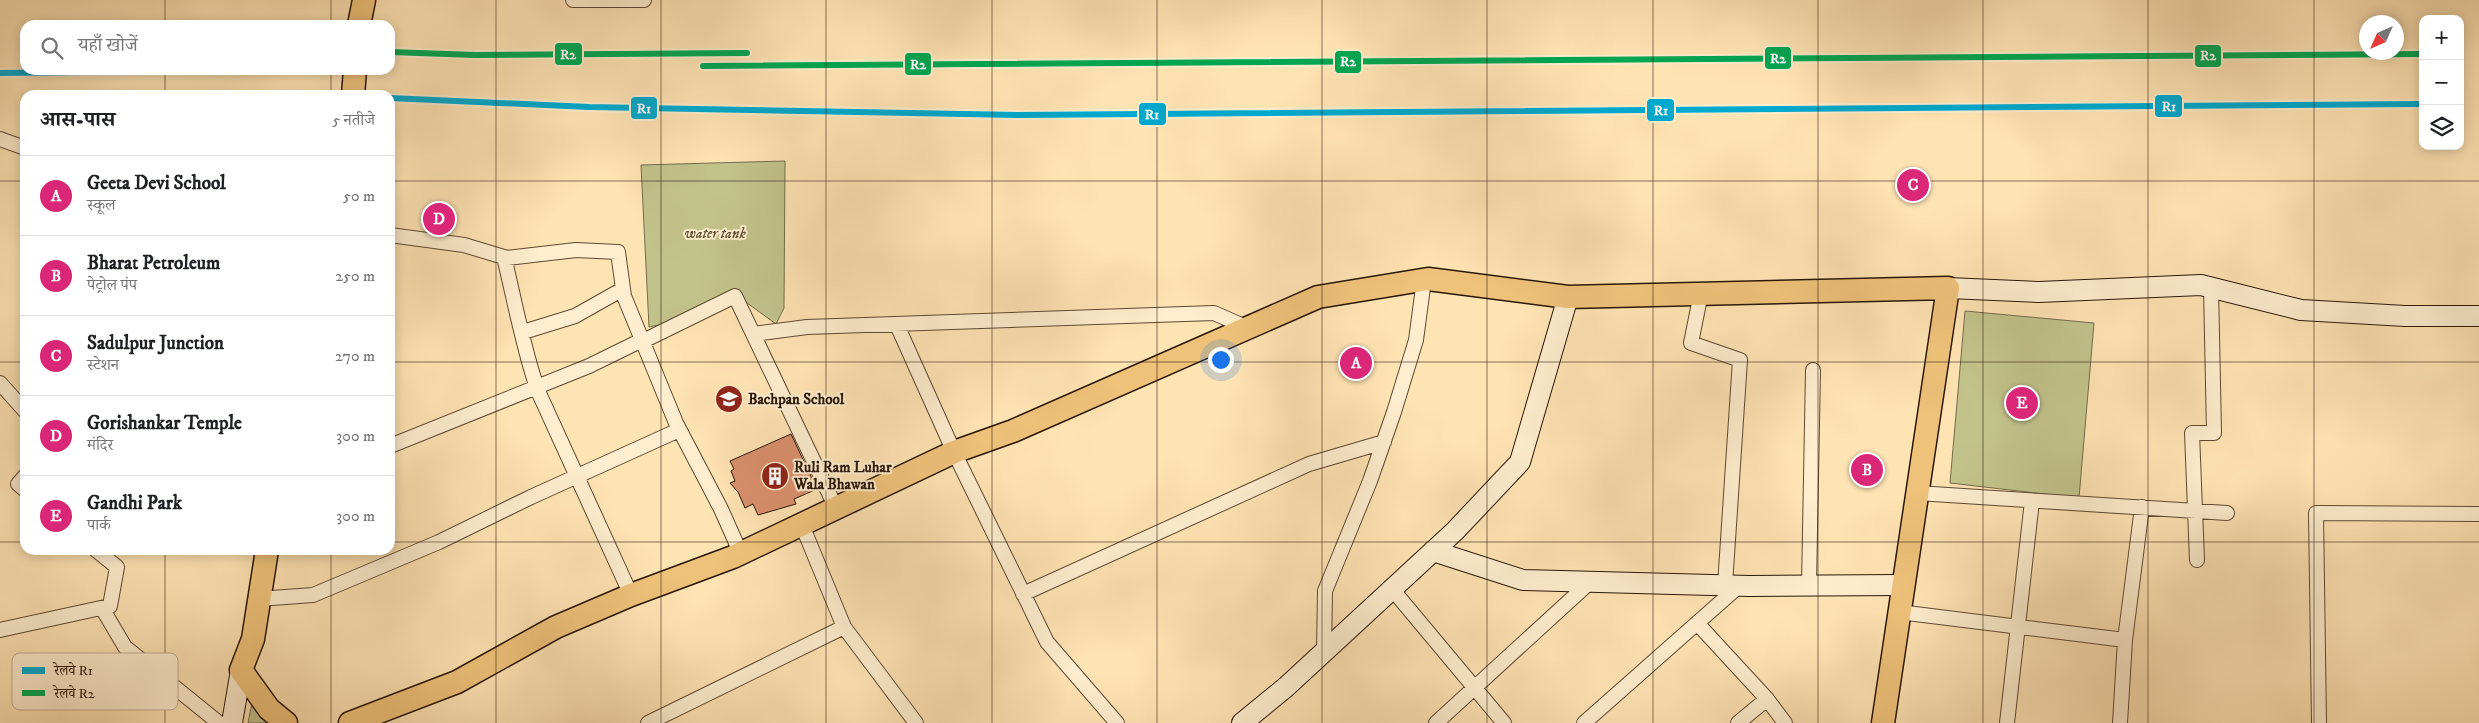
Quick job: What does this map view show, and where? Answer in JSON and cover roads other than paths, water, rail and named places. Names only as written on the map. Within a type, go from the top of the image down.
[{"type":"main road","points":[[361,20],[364,0]]},
{"type":"main road","points":[[353,90],[355,75]]},
{"type":"main road","points":[[350,723],[457,682],[556,627],[631,595],[740,554],[954,452],[1013,431],[1318,297],[1424,280],[1568,296],[1948,288],[1884,723]]},
{"type":"main road","points":[[266,555],[253,639],[241,670],[269,709],[286,723]]},
{"type":"street","points":[[573,0],[644,0]]},
{"type":"street","points":[[0,139],[20,146]]},
{"type":"street","points":[[395,236],[464,245],[504,257],[576,250],[618,252],[623,289],[642,341],[679,430],[721,509],[740,554]]},
{"type":"street","points":[[504,257],[528,362],[537,388],[631,595]]},
{"type":"street","points":[[1324,652],[1325,591],[1384,442],[1416,340],[1424,280]]},
{"type":"street","points":[[1948,288],[2039,292],[2201,285],[2301,310],[2405,316],[2479,316]]},
{"type":"street","points":[[2197,560],[2192,433],[2214,432],[2211,287]]},
{"type":"street","points":[[522,332],[575,316],[623,289]]},
{"type":"street","points":[[1584,723],[1697,623],[1732,586],[1740,360],[1691,343],[1701,293]]},
{"type":"street","points":[[395,444],[590,366],[735,296],[836,508]]},
{"type":"street","points":[[1254,719],[1433,551],[1520,462],[1568,296]]},
{"type":"street","points":[[753,334],[807,327],[1214,313],[1248,328]]},
{"type":"street","points":[[897,325],[954,452],[1047,642],[1117,723]]},
{"type":"street","points":[[1809,586],[1813,370]]},
{"type":"street","points":[[0,383],[20,405]]},
{"type":"street","points":[[257,608],[313,595],[439,542],[679,430]]},
{"type":"street","points":[[1024,594],[1309,464],[1384,442]]},
{"type":"street","points":[[1917,494],[2227,513]]},
{"type":"street","points":[[2007,723],[2032,500]]},
{"type":"street","points":[[2120,723],[2125,640],[2142,507]]},
{"type":"street","points":[[2319,723],[2316,513],[2479,514]]},
{"type":"street","points":[[802,525],[844,628],[916,723]]},
{"type":"street","points":[[1433,551],[1523,580],[1732,586],[1903,585]]},
{"type":"street","points":[[0,630],[110,606],[117,568],[102,555]]},
{"type":"street","points":[[1436,723],[1590,582]]},
{"type":"street","points":[[1392,590],[1473,689],[1504,723]]},
{"type":"street","points":[[102,608],[125,647],[132,653]]},
{"type":"street","points":[[1899,612],[2125,640]]},
{"type":"street","points":[[1697,623],[1766,699],[1784,723]]},
{"type":"street","points":[[648,723],[844,628]]},
{"type":"street","points":[[232,723],[241,670]]},
{"type":"street","points":[[178,690],[219,723]]},
{"type":"street","points":[[1738,723],[1766,699]]},
{"type":"rail line","name":"R2","points":[[395,52],[475,55],[747,53]]},
{"type":"rail line","name":"R2","points":[[703,66],[2419,54]]},
{"type":"rail line","name":"R1","points":[[0,73],[20,73]]},
{"type":"rail line","name":"R1","points":[[395,98],[589,107],[1018,115],[2419,104]]},
{"type":"place","name":"Sadulpur Junction","points":[[1913,185]]},
{"type":"place","name":"Gorishankar Temple","points":[[439,219]]},
{"type":"place","name":"Geeta Devi School","points":[[1356,363]]},
{"type":"place","name":"Bachpan School","points":[[729,399]]},
{"type":"place","name":"Gandhi Park","points":[[2022,403]]},
{"type":"place","name":"Bharat Petroleum","points":[[1867,470]]},
{"type":"place","name":"Ruli Ram Luhar Wala Bhawan","points":[[775,476]]},
{"type":"park label","name":"water tank","points":[[715,233]]}]
